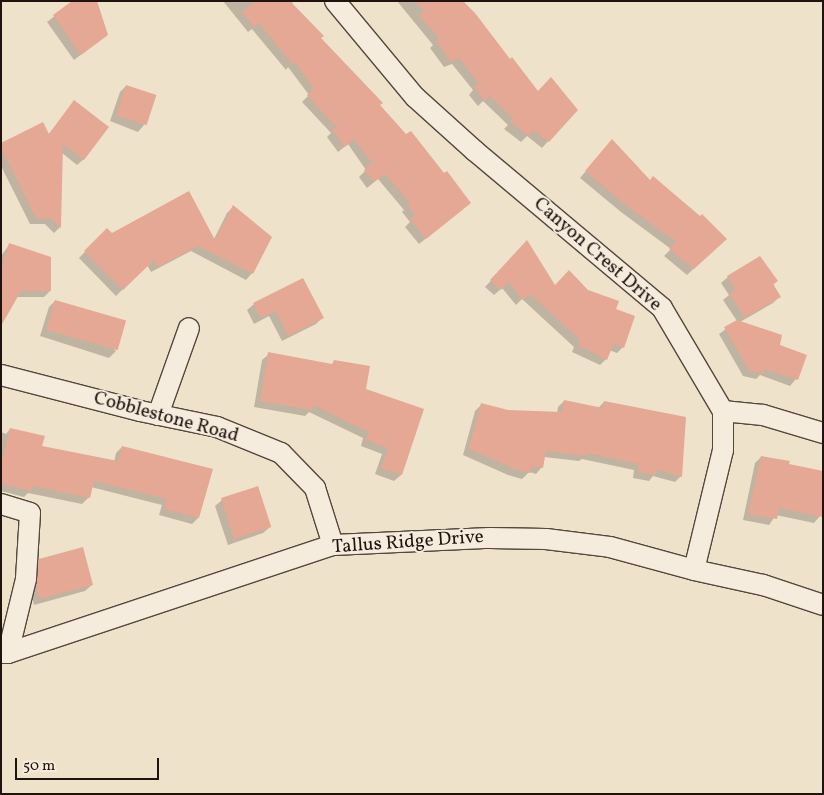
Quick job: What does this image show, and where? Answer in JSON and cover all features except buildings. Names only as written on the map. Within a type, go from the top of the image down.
[{"type":"street","name":"Canyon Crest Drive","points":[[335,1],[415,97],[475,151],[662,308],[723,411]]},
{"type":"street","points":[[158,415],[189,328]]},
{"type":"street","name":"Cobblestone Road","points":[[1,375],[158,415],[216,427],[281,453],[315,488],[332,545]]},
{"type":"street","points":[[694,570],[723,450],[723,411],[763,415],[823,433]]},
{"type":"street","points":[[1,504],[30,513],[26,579],[5,653]]},
{"type":"street","name":"Tallus Ridge Drive","points":[[5,653],[332,545],[490,538],[546,539],[610,547],[694,570],[763,585],[823,605]]}]
